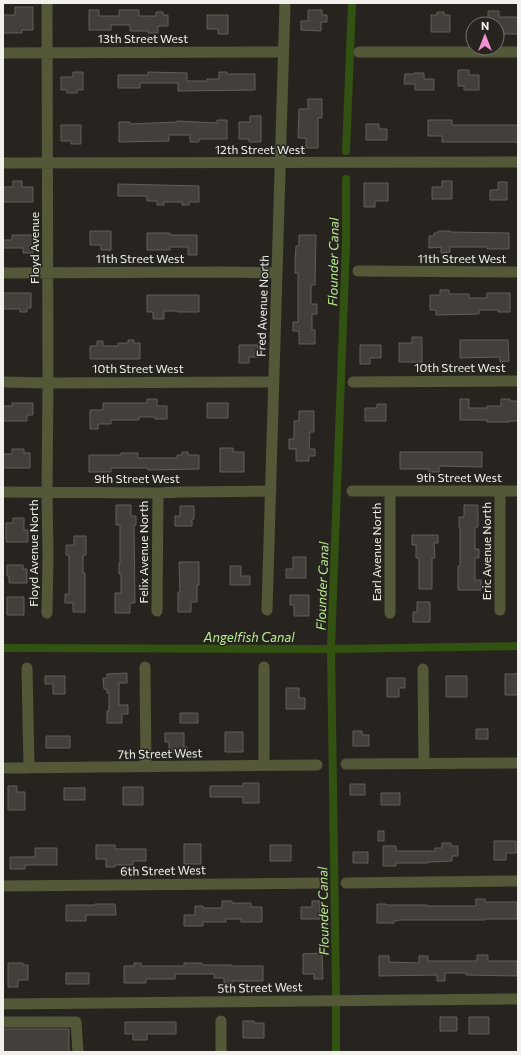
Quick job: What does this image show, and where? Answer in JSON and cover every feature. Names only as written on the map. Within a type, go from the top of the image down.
[{"type":"street","name":"Floyd Avenue","points":[[47,3],[47,492]]},
{"type":"street","name":"Fred Avenue North","points":[[267,610],[285,3]]},
{"type":"street","name":"13th Street West","points":[[3,53],[283,52]]},
{"type":"street","points":[[359,52],[518,52]]},
{"type":"street","name":"12th Street West","points":[[3,163],[518,162]]},
{"type":"street","name":"11th Street West","points":[[358,271],[518,272]]},
{"type":"street","name":"11th Street West","points":[[3,273],[276,273]]},
{"type":"street","name":"10th Street West","points":[[353,382],[518,381]]},
{"type":"street","name":"10th Street West","points":[[3,382],[273,382]]},
{"type":"street","name":"9th Street West","points":[[3,492],[158,493],[271,491]]},
{"type":"street","name":"9th Street West","points":[[352,491],[518,491]]},
{"type":"street","name":"Earl Avenue North","points":[[390,491],[390,613]]},
{"type":"street","name":"Eric Avenue North","points":[[500,491],[500,610]]},
{"type":"street","name":"Floyd Avenue North","points":[[47,492],[47,613]]},
{"type":"street","name":"Felix Avenue North","points":[[157,611],[158,493]]},
{"type":"street","points":[[145,667],[146,767]]},
{"type":"street","points":[[264,667],[264,765]]},
{"type":"street","points":[[27,668],[29,768]]},
{"type":"street","points":[[423,669],[424,764]]},
{"type":"street","points":[[346,764],[518,763]]},
{"type":"street","name":"7th Street West","points":[[3,768],[317,765]]},
{"type":"street","points":[[346,882],[518,880]]},
{"type":"street","name":"6th Street West","points":[[3,886],[323,882]]},
{"type":"street","name":"5th Street West","points":[[8,1004],[518,998]]},
{"type":"street","points":[[8,1004],[8,1022],[76,1022],[78,1052]]},
{"type":"street","points":[[221,1021],[221,1052]]},
{"type":"building","points":[[15,7],[33,7],[33,30],[22,30],[22,33],[3,33],[3,15],[15,15]]},
{"type":"building","points":[[89,10],[99,10],[99,16],[119,16],[119,10],[139,10],[139,16],[156,16],[156,12],[163,12],[163,15],[168,15],[168,26],[158,26],[158,33],[148,33],[148,31],[130,31],[130,25],[111,25],[111,30],[89,30]]},
{"type":"building","points":[[308,10],[322,10],[322,15],[327,15],[327,22],[321,22],[321,31],[301,30],[301,21],[308,21]]},
{"type":"building","points":[[488,11],[499,11],[499,16],[488,16]]},
{"type":"building","points":[[437,12],[444,12],[444,15],[450,15],[450,32],[431,32],[431,15],[437,15]]},
{"type":"building","points":[[207,15],[228,15],[228,34],[218,34],[218,29],[207,29]]},
{"type":"building","points":[[505,17],[518,17],[518,34],[505,34]]},
{"type":"building","points":[[458,70],[469,70],[469,75],[479,75],[479,90],[464,90],[464,86],[458,86]]},
{"type":"building","points":[[73,72],[83,72],[83,90],[77,90],[77,93],[67,93],[67,90],[61,90],[61,77],[73,77]]},
{"type":"building","points":[[148,72],[187,73],[187,81],[207,81],[207,79],[219,79],[219,72],[227,72],[227,74],[255,74],[255,90],[178,91],[178,83],[140,83],[140,88],[118,88],[118,75],[148,75]]},
{"type":"building","points":[[424,73],[424,79],[434,79],[434,90],[415,90],[415,84],[404,84],[405,74]]},
{"type":"building","points":[[308,99],[322,99],[322,118],[318,118],[318,148],[306,148],[306,138],[298,138],[299,109],[308,109]]},
{"type":"building","points":[[250,116],[261,116],[261,142],[249,142],[249,139],[239,139],[239,122],[250,122]]},
{"type":"building","points":[[217,120],[227,120],[227,139],[199,139],[199,142],[190,142],[190,135],[169,135],[169,141],[119,142],[119,122],[130,122],[130,124],[177,121],[217,123]]},
{"type":"building","points":[[428,120],[452,120],[452,125],[518,125],[518,142],[442,142],[442,136],[428,136]]},
{"type":"building","points":[[366,124],[379,124],[379,129],[387,129],[387,140],[366,140]]},
{"type":"building","points":[[61,125],[81,125],[81,144],[71,144],[71,141],[61,141]]},
{"type":"building","points":[[13,181],[22,181],[22,187],[33,187],[33,202],[3,202],[3,187],[13,187]]},
{"type":"building","points":[[442,181],[452,181],[452,199],[432,199],[432,187],[442,187]]},
{"type":"building","points":[[498,182],[507,182],[507,200],[490,200],[490,190],[498,190]]},
{"type":"building","points":[[364,183],[388,183],[388,201],[375,201],[375,207],[364,207]]},
{"type":"building","points":[[118,184],[199,186],[199,202],[189,202],[189,205],[182,205],[182,202],[164,202],[164,205],[157,205],[157,201],[147,201],[147,196],[118,196]]},
{"type":"building","points":[[90,231],[111,231],[111,250],[101,250],[101,245],[90,245]]},
{"type":"building","points":[[438,231],[509,233],[509,249],[487,249],[487,247],[450,247],[450,252],[441,253],[441,247],[429,248],[429,236],[434,236],[434,233],[438,233]]},
{"type":"building","points":[[147,233],[197,235],[197,255],[188,255],[188,247],[170,247],[170,250],[147,250]]},
{"type":"building","points":[[12,235],[33,235],[33,253],[23,253],[23,248],[3,248],[3,240],[12,240]]},
{"type":"building","points":[[299,235],[316,235],[315,285],[311,285],[311,304],[317,304],[317,314],[312,314],[312,330],[315,330],[315,344],[299,344],[299,331],[293,331],[293,322],[298,322],[298,273],[295,273],[295,263],[296,246],[299,246]]},
{"type":"building","points":[[440,290],[449,290],[449,294],[469,294],[469,298],[487,298],[487,293],[510,293],[510,312],[498,312],[498,310],[479,310],[479,314],[436,315],[436,310],[430,310],[430,295],[440,295]]},
{"type":"building","points":[[3,293],[31,293],[31,308],[27,308],[27,312],[20,312],[20,309],[3,309]]},
{"type":"building","points":[[147,295],[199,295],[199,312],[164,311],[164,319],[153,319],[153,312],[147,312]]},
{"type":"building","points":[[412,337],[422,337],[422,362],[399,362],[399,343],[412,343]]},
{"type":"building","points":[[128,340],[134,340],[134,343],[140,343],[140,359],[90,359],[90,346],[97,346],[97,341],[103,341],[103,346],[118,346],[118,343],[128,343]]},
{"type":"building","points":[[460,340],[508,340],[509,361],[500,362],[500,357],[460,358]]},
{"type":"building","points":[[239,345],[258,345],[258,357],[249,357],[249,363],[239,363]]},
{"type":"building","points":[[360,345],[381,345],[381,358],[370,358],[370,364],[360,364]]},
{"type":"building","points":[[147,399],[157,399],[157,406],[167,406],[167,419],[139,417],[139,420],[111,420],[111,424],[98,424],[98,429],[90,429],[90,410],[103,410],[103,403],[147,403]]},
{"type":"building","points":[[460,399],[469,399],[469,408],[501,406],[501,399],[518,401],[518,421],[487,422],[487,420],[460,420]]},
{"type":"building","points":[[12,403],[33,403],[33,415],[27,415],[27,421],[3,421],[3,406],[12,406]]},
{"type":"building","points":[[207,403],[228,403],[228,418],[207,418]]},
{"type":"building","points":[[377,404],[386,404],[386,421],[365,421],[365,408],[377,408]]},
{"type":"building","points":[[299,411],[314,411],[314,432],[310,432],[309,449],[315,449],[315,456],[309,456],[309,461],[296,461],[296,449],[289,449],[289,439],[294,439],[294,421],[299,421]]},
{"type":"building","points":[[220,448],[233,448],[233,452],[244,452],[244,472],[220,472]]},
{"type":"building","points":[[12,449],[24,449],[24,453],[30,453],[30,468],[3,468],[3,454],[12,454]]},
{"type":"building","points":[[182,452],[188,452],[188,455],[199,455],[199,469],[148,470],[148,468],[111,468],[111,472],[89,472],[89,455],[121,455],[121,453],[138,453],[138,458],[177,458],[177,455],[182,455]]},
{"type":"building","points":[[400,452],[482,452],[482,467],[439,466],[439,472],[429,472],[429,469],[400,469]]},
{"type":"building","points":[[116,505],[131,505],[131,516],[136,516],[136,525],[134,525],[135,603],[130,603],[130,613],[115,613],[115,593],[121,593],[121,574],[119,574],[120,525],[116,525]]},
{"type":"building","points":[[464,505],[478,505],[478,527],[475,527],[475,549],[479,549],[479,558],[475,558],[475,580],[481,580],[481,590],[458,590],[458,566],[460,566],[459,517],[464,517]]},
{"type":"building","points":[[180,506],[194,506],[194,519],[192,519],[192,526],[175,526],[175,516],[180,516]]},
{"type":"building","points":[[13,518],[24,518],[24,530],[28,530],[28,542],[6,542],[6,523],[13,523]]},
{"type":"building","points":[[412,535],[438,535],[438,543],[434,543],[435,558],[432,558],[432,589],[419,589],[419,558],[416,558],[416,545],[412,545]]},
{"type":"building","points":[[74,536],[86,536],[86,555],[83,555],[83,573],[85,573],[85,612],[73,612],[73,603],[65,603],[65,594],[69,594],[69,555],[66,555],[66,545],[74,545]]},
{"type":"building","points":[[293,557],[306,557],[306,578],[286,578],[286,569],[293,569]]},
{"type":"building","points":[[179,562],[199,562],[197,602],[191,602],[191,612],[178,612],[178,592],[180,592]]},
{"type":"building","points":[[7,565],[23,565],[23,569],[27,569],[27,583],[9,583],[9,576],[7,576]]},
{"type":"building","points":[[230,566],[241,566],[241,576],[250,576],[250,585],[230,585]]},
{"type":"building","points":[[290,595],[309,595],[309,616],[294,616],[294,605],[290,605]]},
{"type":"building","points":[[7,597],[24,597],[24,615],[7,615]]},
{"type":"building","points":[[417,602],[430,602],[430,622],[413,622],[413,612],[417,612]]},
{"type":"building","points":[[127,673],[127,683],[119,683],[119,705],[128,705],[128,714],[122,714],[122,723],[107,723],[109,693],[107,693],[107,689],[104,689],[103,678],[107,678],[107,674]]},
{"type":"building","points":[[505,674],[518,674],[518,695],[505,695]]},
{"type":"building","points":[[45,676],[65,676],[65,694],[53,694],[53,684],[45,684]]},
{"type":"building","points":[[446,676],[467,676],[467,697],[446,697]]},
{"type":"building","points":[[387,678],[405,678],[405,688],[399,688],[399,697],[387,697]]},
{"type":"building","points":[[286,688],[299,688],[299,698],[305,698],[305,709],[286,709]]},
{"type":"building","points":[[180,713],[198,713],[198,723],[180,723]]},
{"type":"building","points":[[476,729],[488,729],[488,739],[476,739]]},
{"type":"building","points":[[353,731],[362,731],[362,735],[369,735],[369,746],[353,746]]},
{"type":"building","points":[[225,732],[243,732],[243,752],[225,752]]},
{"type":"building","points":[[165,733],[184,733],[184,747],[187,747],[187,753],[169,753],[169,742],[165,742]]},
{"type":"building","points":[[46,736],[70,736],[70,748],[46,748]]},
{"type":"building","points":[[243,783],[259,783],[259,803],[243,803],[243,797],[210,797],[210,786],[243,786]]},
{"type":"building","points":[[350,784],[365,784],[365,795],[350,795]]},
{"type":"building","points":[[8,786],[17,786],[17,792],[25,792],[25,810],[8,810]]},
{"type":"building","points":[[123,787],[143,787],[143,805],[123,805]]},
{"type":"building","points":[[64,788],[85,788],[85,800],[64,800]]},
{"type":"building","points":[[381,793],[400,793],[400,805],[381,805]]},
{"type":"building","points":[[378,831],[384,831],[384,841],[378,841]]},
{"type":"building","points":[[494,841],[516,841],[516,853],[506,853],[506,860],[494,860]]},
{"type":"building","points":[[442,843],[451,843],[451,846],[458,846],[458,856],[452,856],[452,861],[396,863],[396,866],[383,866],[383,846],[396,846],[396,851],[435,851],[435,848],[442,848]]},
{"type":"building","points":[[184,844],[201,844],[201,864],[184,864]]},
{"type":"building","points":[[96,845],[115,845],[115,849],[146,849],[146,861],[133,861],[133,865],[115,865],[115,867],[106,867],[106,859],[96,859]]},
{"type":"building","points":[[270,845],[291,845],[291,861],[270,861]]},
{"type":"building","points":[[35,848],[57,848],[57,865],[25,865],[25,869],[10,869],[10,857],[35,857]]},
{"type":"building","points":[[353,852],[368,852],[368,863],[353,863]]},
{"type":"building","points":[[476,899],[485,899],[485,902],[517,902],[517,919],[400,920],[394,921],[394,923],[377,923],[377,904],[476,906]]},
{"type":"building","points":[[222,901],[232,901],[232,903],[251,903],[251,907],[262,907],[262,922],[241,922],[241,919],[226,919],[226,922],[203,922],[203,926],[184,926],[184,915],[195,915],[195,906],[203,906],[203,908],[222,908]]},
{"type":"building","points":[[312,901],[320,901],[320,919],[301,919],[301,907],[312,907]]},
{"type":"building","points":[[115,904],[116,915],[86,915],[86,921],[66,921],[66,905]]},
{"type":"building","points":[[322,953],[323,979],[314,979],[314,974],[303,974],[303,954]]},
{"type":"building","points":[[477,955],[488,955],[488,961],[517,961],[517,976],[445,973],[445,981],[437,981],[437,975],[379,976],[379,956],[389,956],[389,962],[419,963],[419,956],[428,956],[428,961],[477,961]]},
{"type":"building","points":[[8,963],[23,963],[23,965],[28,965],[28,980],[18,980],[18,987],[8,987]]},
{"type":"building","points":[[134,963],[141,963],[141,966],[184,966],[184,963],[202,963],[202,965],[263,966],[263,981],[232,981],[232,984],[224,984],[224,978],[214,978],[214,974],[175,974],[175,979],[146,979],[146,983],[124,983],[124,966],[134,966]]},
{"type":"building","points":[[66,973],[89,973],[89,984],[66,984]]},
{"type":"building","points":[[440,1017],[457,1017],[457,1031],[440,1031]]},
{"type":"building","points":[[469,1017],[489,1017],[489,1034],[469,1034]]},
{"type":"building","points":[[243,1021],[264,1023],[264,1038],[243,1038]]},
{"type":"building","points":[[125,1022],[176,1022],[176,1034],[147,1034],[147,1040],[133,1040],[133,1034],[125,1034]]},
{"type":"building","points":[[3,1029],[69,1029],[69,1052],[3,1052]]},
{"type":"waterway","name":"Flounder Canal","points":[[346,151],[352,3]]},
{"type":"waterway","name":"Flounder Canal","points":[[336,994],[331,649],[346,244],[346,179]]},
{"type":"waterway","name":"Angelfish Canal","points":[[3,648],[331,649],[518,646]]},
{"type":"waterway","name":"Flounder Canal","points":[[336,1007],[336,1052]]}]
